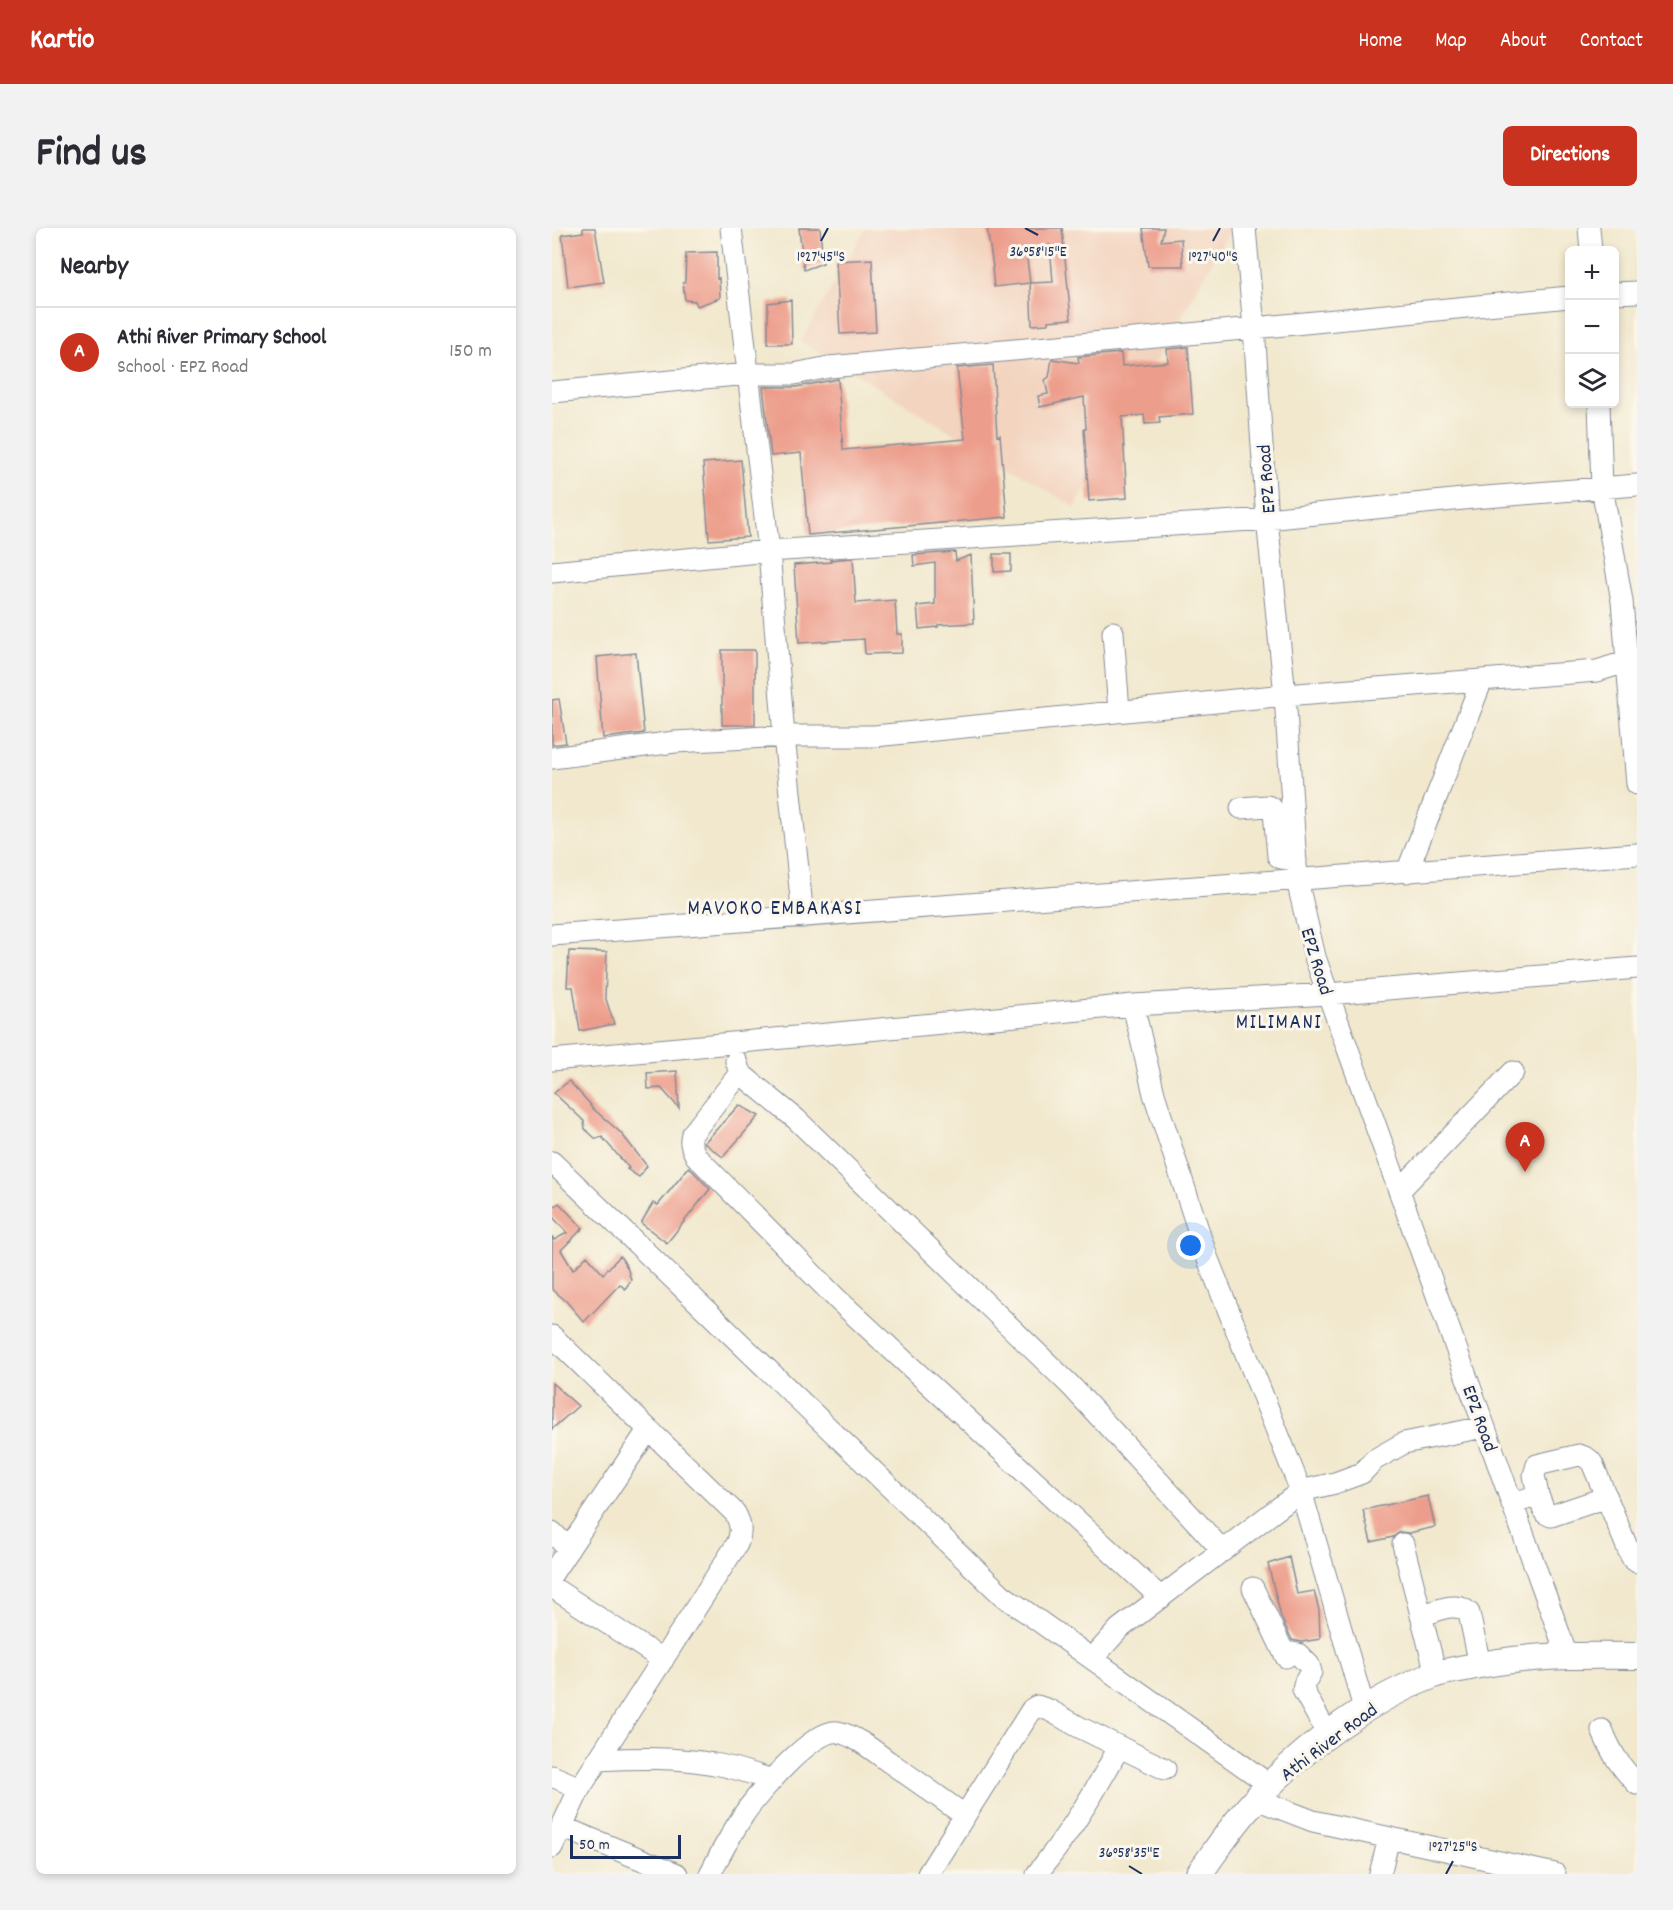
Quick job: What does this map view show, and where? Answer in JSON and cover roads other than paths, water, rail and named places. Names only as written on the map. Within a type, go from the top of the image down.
[{"type":"main road","name":"Athi River Road","points":[[1199,1874],[1263,1792],[1328,1736],[1365,1708],[1436,1674],[1480,1665],[1512,1659],[1567,1655],[1637,1656]]},
{"type":"street","points":[[731,228],[769,551],[784,736],[803,916]]},
{"type":"street","name":"EPZ Road","points":[[1245,228],[1267,519],[1285,694],[1297,870],[1315,957],[1567,1655]]},
{"type":"street","points":[[1589,228],[1591,246]]},
{"type":"street","points":[[1619,293],[1637,292]]},
{"type":"street","points":[[552,392],[748,374],[794,374],[829,367],[1565,297]]},
{"type":"street","points":[[1599,408],[1602,487],[1632,661],[1637,784]]},
{"type":"street","points":[[552,572],[769,551],[1267,519],[1637,485]]},
{"type":"street","points":[[1113,632],[1119,711]]},
{"type":"street","points":[[552,758],[675,742],[784,736],[876,736],[1285,694],[1597,670],[1632,661]]},
{"type":"street","points":[[1407,872],[1482,680]]},
{"type":"street","points":[[1241,808],[1267,806],[1272,808],[1278,856],[1297,870]]},
{"type":"street","points":[[552,935],[803,916],[1297,870],[1407,872],[1637,854]]},
{"type":"street","points":[[552,1060],[1133,1005],[1328,994],[1637,968]]},
{"type":"street","points":[[1133,1005],[1154,1094],[1208,1257],[1301,1491],[1365,1708]]},
{"type":"street","points":[[730,1043],[740,1073],[796,1119],[1071,1386],[1223,1551]]},
{"type":"street","points":[[1399,1191],[1513,1072]]},
{"type":"street","points":[[740,1073],[692,1134],[691,1148],[696,1156],[837,1299],[1161,1598]]},
{"type":"street","points":[[552,1162],[983,1579],[1092,1659],[1263,1792],[1313,1821],[1555,1874]]},
{"type":"street","points":[[552,1336],[735,1513],[741,1534],[737,1544],[580,1788],[552,1847]]},
{"type":"street","points":[[1092,1659],[1119,1629],[1301,1491],[1335,1483],[1362,1473],[1374,1460],[1404,1443],[1484,1427]]},
{"type":"street","points":[[552,1574],[648,1430]]},
{"type":"street","points":[[1607,1497],[1551,1516],[1545,1514],[1534,1475],[1537,1465],[1579,1455],[1590,1460],[1607,1497],[1630,1554],[1637,1562]]},
{"type":"street","points":[[1512,1504],[1538,1495]]},
{"type":"street","points":[[552,1532],[569,1549]]},
{"type":"street","points":[[1403,1545],[1436,1674]]},
{"type":"street","points":[[552,1587],[663,1660]]},
{"type":"street","points":[[1253,1588],[1286,1656],[1291,1653],[1299,1654],[1309,1665],[1311,1672],[1303,1690],[1328,1736]]},
{"type":"street","points":[[1421,1616],[1457,1606],[1464,1607],[1470,1613],[1480,1665]]},
{"type":"street","points":[[928,1874],[1032,1709],[1037,1706],[1165,1769]]},
{"type":"street","points":[[1602,1730],[1617,1761],[1637,1784]]},
{"type":"street","points":[[710,1874],[745,1813],[772,1779],[817,1737],[831,1731],[838,1732],[873,1751],[964,1815]]},
{"type":"street","points":[[1037,1874],[1059,1845],[1106,1773],[1119,1747]]},
{"type":"street","points":[[598,1760],[637,1758],[687,1760],[716,1764],[772,1779]]},
{"type":"street","points":[[552,1776],[580,1788]]},
{"type":"street","points":[[561,1827],[676,1874]]},
{"type":"street","points":[[1380,1874],[1389,1838]]},
{"type":"place","name":"Athi River Primary School","points":[[1525,1172]]},
{"type":"district","name":"MAVOKO EMBAKASI","points":[[775,907]]},
{"type":"district","name":"MILIMANI","points":[[1279,1021]]}]
